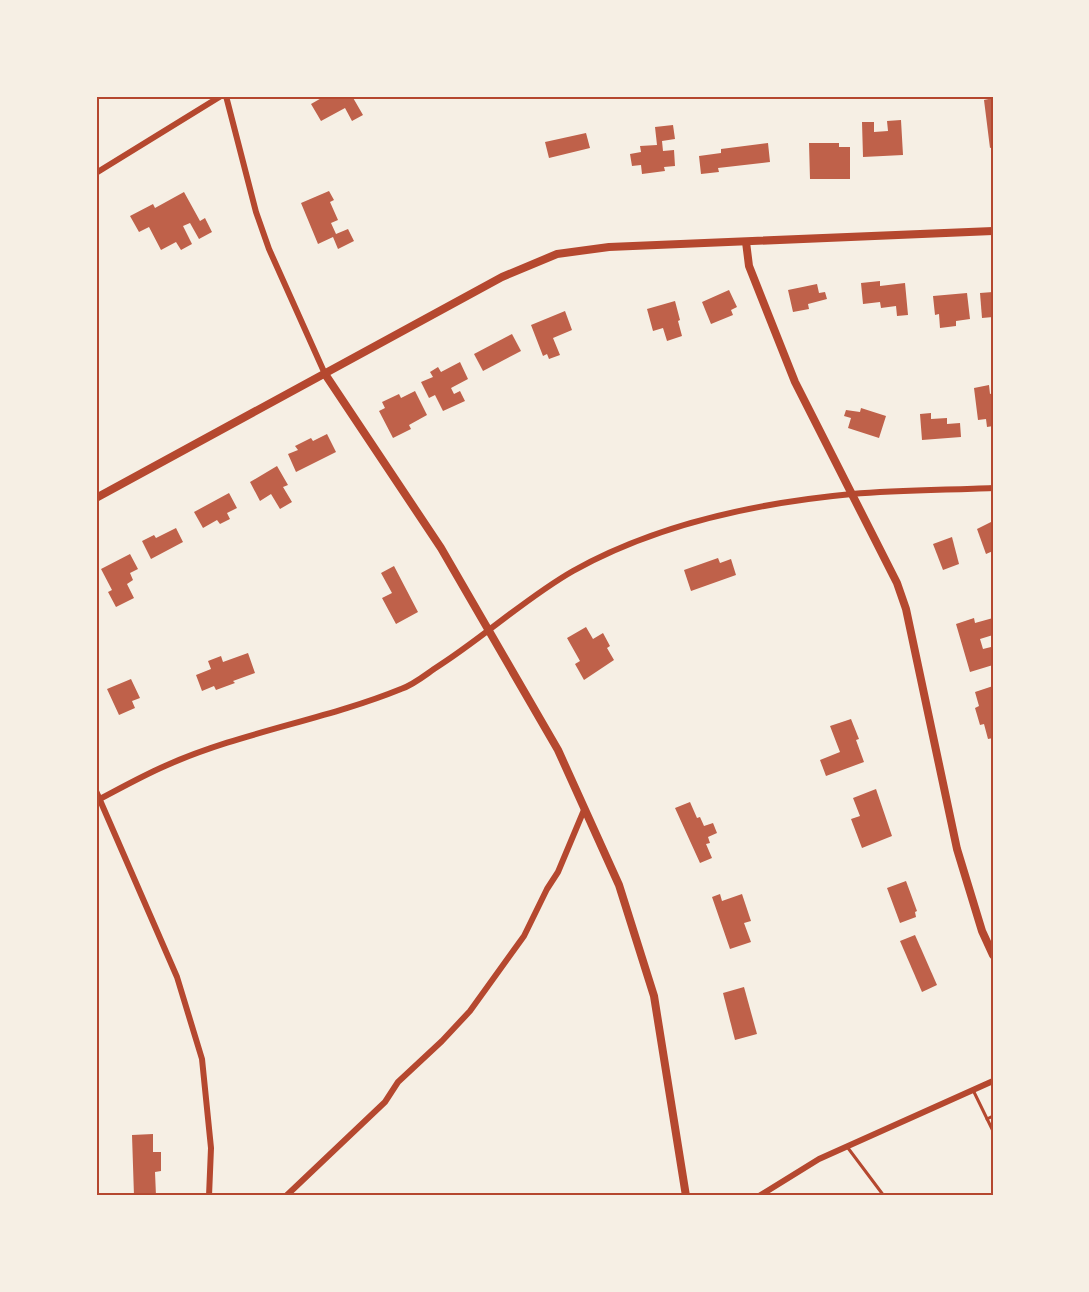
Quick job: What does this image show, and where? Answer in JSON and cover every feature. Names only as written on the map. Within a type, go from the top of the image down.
[{"type":"main road","points":[[96,498],[502,277],[557,254],[609,247],[993,231]]},
{"type":"main road","points":[[746,242],[749,266],[795,382],[897,583],[906,609],[957,849],[982,932],[993,955]]},
{"type":"street","points":[[96,173],[221,96]]},
{"type":"street","points":[[226,96],[256,212],[269,249],[325,374],[441,548],[558,750],[619,885],[654,996],[686,1196]]},
{"type":"street","points":[[98,800],[166,765],[221,746],[343,710],[404,688],[461,652],[488,630],[572,572],[625,545],[706,519],[758,508],[852,494],[993,488]]},
{"type":"street","points":[[96,791],[177,977],[202,1059],[211,1148],[209,1196]]},
{"type":"street","points":[[286,1196],[385,1102],[398,1082],[470,1011],[524,936],[558,872],[584,810]]},
{"type":"street","points":[[759,1196],[819,1159],[993,1081]]},
{"type":"lane","points":[[973,1090],[993,1131]]},
{"type":"lane","points":[[987,1119],[993,1116]]},
{"type":"lane","points":[[847,1146],[884,1196]]},
{"type":"building","points":[[325,96],[352,96],[363,115],[352,121],[345,108],[321,121],[311,104]]},
{"type":"building","points":[[993,98],[993,147],[990,148],[984,100]]},
{"type":"building","points":[[901,120],[903,155],[863,157],[862,122],[874,122],[874,132],[888,131],[887,121]]},
{"type":"building","points":[[673,125],[675,139],[662,141],[663,151],[674,150],[675,166],[664,167],[665,171],[642,174],[641,165],[632,166],[630,154],[641,152],[640,146],[657,145],[655,127]]},
{"type":"building","points":[[586,133],[590,148],[549,158],[545,142]]},
{"type":"building","points":[[768,143],[770,162],[718,168],[719,172],[701,174],[699,156],[721,153],[721,149]]},
{"type":"building","points":[[809,143],[839,143],[839,147],[850,147],[850,179],[810,179]]},
{"type":"building","points":[[329,191],[334,200],[330,202],[338,220],[331,223],[336,234],[348,229],[354,241],[338,249],[333,237],[318,244],[301,203]]},
{"type":"building","points":[[184,192],[200,221],[205,218],[212,232],[199,239],[190,223],[183,226],[192,244],[181,250],[176,242],[161,250],[149,227],[139,232],[130,216],[153,204],[155,208]]},
{"type":"building","points":[[880,281],[880,286],[905,283],[908,315],[897,316],[896,306],[881,308],[880,302],[863,304],[861,283]]},
{"type":"building","points":[[817,284],[819,293],[825,292],[827,299],[808,304],[809,309],[793,312],[788,290]]},
{"type":"building","points":[[729,290],[737,307],[731,310],[733,315],[711,324],[702,302]]},
{"type":"building","points":[[993,292],[993,317],[982,318],[980,293]]},
{"type":"building","points":[[967,293],[970,319],[956,321],[956,326],[940,328],[939,314],[935,315],[933,296]]},
{"type":"building","points":[[675,301],[682,336],[667,341],[663,328],[653,331],[647,309]]},
{"type":"building","points":[[565,311],[572,330],[553,338],[560,355],[549,359],[547,354],[543,356],[531,325]]},
{"type":"building","points":[[512,334],[521,351],[483,371],[474,354]]},
{"type":"building","points":[[460,362],[468,379],[451,388],[454,394],[460,391],[465,401],[443,411],[435,395],[429,398],[421,382],[433,377],[430,372],[438,367],[441,372]]},
{"type":"building","points":[[989,385],[990,394],[993,393],[993,426],[987,427],[986,419],[978,420],[974,388]]},
{"type":"building","points":[[415,391],[427,415],[409,425],[411,429],[393,438],[379,411],[385,408],[382,402],[399,394],[401,398]]},
{"type":"building","points":[[861,408],[886,416],[879,438],[848,428],[851,418],[844,416],[846,410],[860,412]]},
{"type":"building","points":[[931,413],[931,419],[947,418],[947,424],[960,423],[961,437],[922,440],[920,414]]},
{"type":"building","points":[[327,434],[336,452],[296,472],[288,454],[298,450],[295,446],[311,438],[313,441]]},
{"type":"building","points":[[277,466],[288,485],[283,487],[292,502],[280,509],[271,494],[260,501],[250,482]]},
{"type":"building","points":[[229,493],[237,508],[227,513],[230,519],[220,524],[217,520],[203,528],[194,512]]},
{"type":"building","points":[[993,521],[993,551],[986,554],[977,529]]},
{"type":"building","points":[[176,528],[183,542],[151,559],[142,541],[154,535],[156,538]]},
{"type":"building","points":[[952,537],[959,564],[943,570],[933,544]]},
{"type":"building","points":[[130,554],[138,569],[130,573],[133,580],[127,584],[134,598],[116,607],[108,592],[112,590],[101,569]]},
{"type":"building","points":[[718,558],[720,563],[731,559],[736,575],[691,591],[684,570]]},
{"type":"building","points":[[394,566],[418,612],[396,624],[382,598],[392,593],[381,573]]},
{"type":"building","points":[[974,618],[975,623],[993,618],[993,635],[980,639],[983,649],[991,647],[993,665],[970,672],[956,624]]},
{"type":"building","points":[[586,627],[593,639],[603,633],[610,646],[607,648],[614,660],[584,680],[575,664],[580,661],[567,638]]},
{"type":"building","points":[[248,653],[255,673],[216,690],[214,686],[202,691],[196,675],[211,669],[208,661],[221,656],[223,662]]},
{"type":"building","points":[[131,679],[140,698],[132,701],[135,708],[119,715],[107,689]]},
{"type":"building","points":[[993,686],[993,738],[988,739],[984,724],[980,725],[975,708],[979,706],[975,692]]},
{"type":"building","points":[[851,719],[859,739],[856,740],[864,762],[826,776],[820,760],[840,752],[830,726]]},
{"type":"building","points":[[876,789],[892,836],[862,848],[851,819],[860,816],[853,798]]},
{"type":"building","points":[[690,802],[697,818],[700,817],[704,826],[713,823],[717,833],[708,837],[710,843],[706,844],[712,858],[700,863],[675,808]]},
{"type":"building","points":[[906,881],[917,911],[915,912],[916,917],[900,923],[887,888]]},
{"type":"building","points":[[720,894],[722,901],[742,894],[751,921],[744,923],[751,942],[730,949],[712,897]]},
{"type":"building","points":[[915,935],[937,985],[922,992],[900,941]]},
{"type":"building","points":[[744,987],[757,1034],[735,1040],[723,993]]},
{"type":"building","points":[[153,1134],[153,1152],[161,1152],[161,1171],[155,1172],[156,1196],[134,1196],[132,1135]]}]
